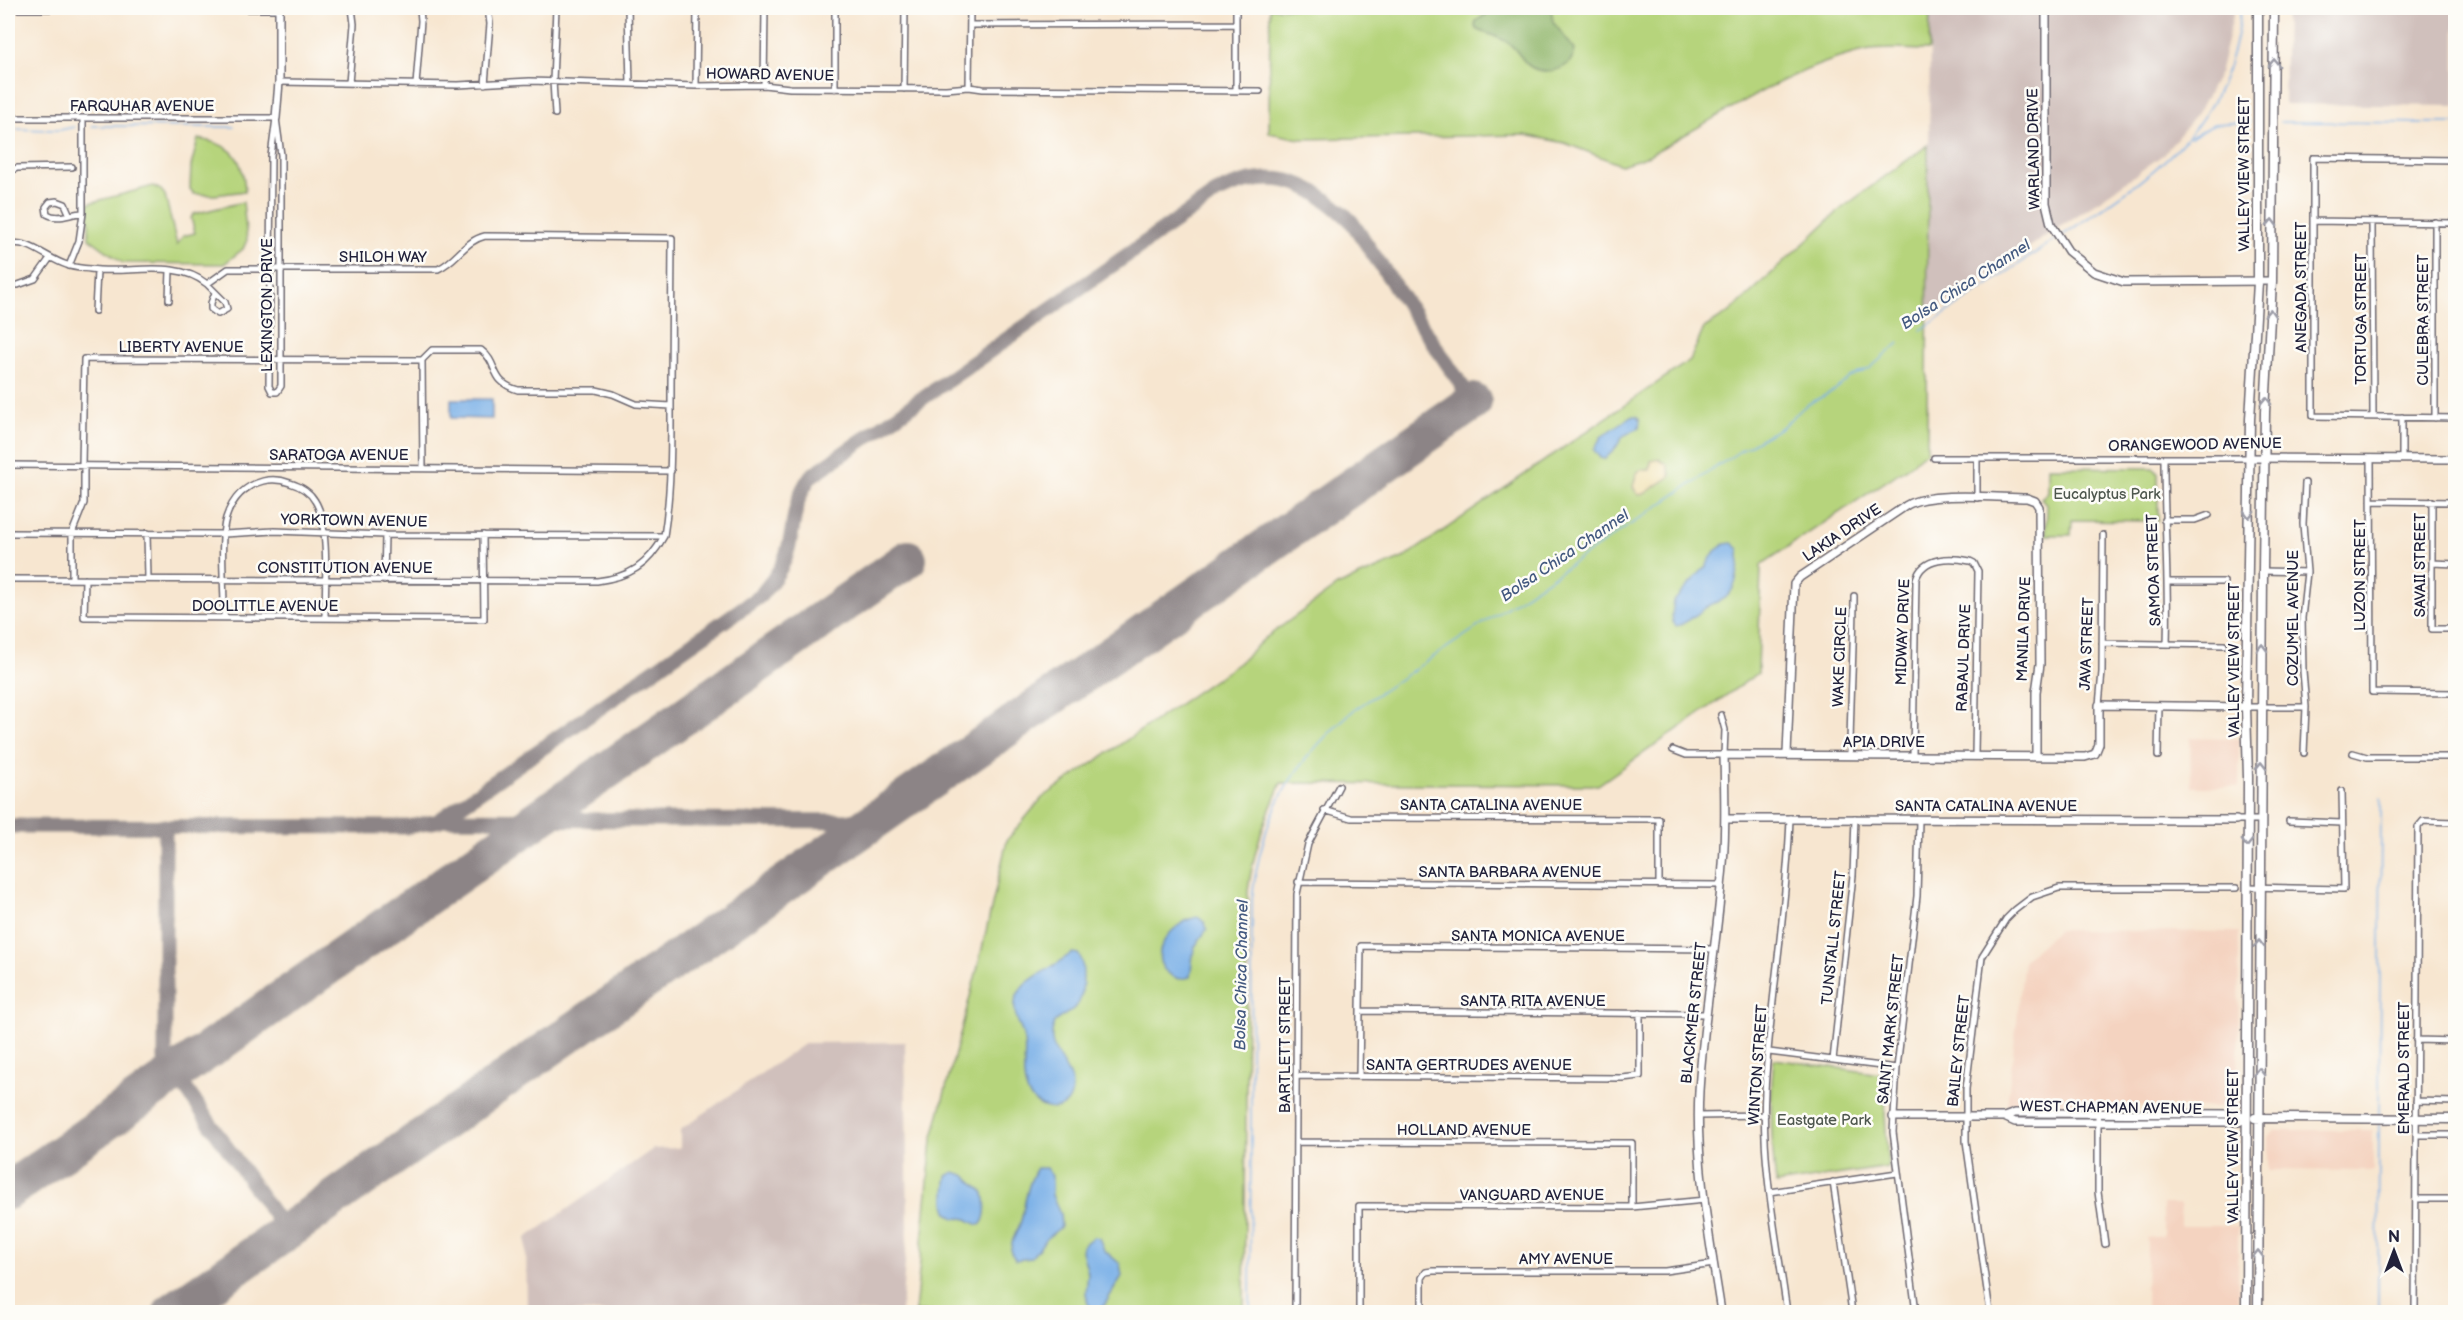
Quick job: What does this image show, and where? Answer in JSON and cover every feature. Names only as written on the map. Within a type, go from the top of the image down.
[{"type":"main road","name":"VALLEY VIEW STREET","points":[[2246,1312],[2248,820],[2246,707],[2250,419],[2258,282],[2258,8]]},
{"type":"main road","name":"VALLEY VIEW STREET","points":[[2258,1312],[2264,458],[2272,281],[2274,8]]},
{"type":"main road","points":[[2246,978],[2259,996]]},
{"type":"main road","points":[[2246,992],[2259,996]]},
{"type":"main road","name":"WEST CHAPMAN AVENUE","points":[[2246,1118],[2456,1119]]},
{"type":"main road","points":[[2246,1295],[2258,1295]]},
{"type":"street","points":[[8,9],[279,8]]},
{"type":"street","name":"LEXINGTON DRIVE","points":[[276,118],[281,155],[281,386],[277,392],[272,392],[269,386],[271,156],[279,82],[279,8]]},
{"type":"street","points":[[349,83],[354,24],[352,8]]},
{"type":"street","points":[[416,85],[420,8]]},
{"type":"street","points":[[484,84],[489,24],[488,8]]},
{"type":"street","points":[[555,114],[552,81],[556,8]]},
{"type":"street","points":[[628,8],[630,84]]},
{"type":"street","points":[[696,86],[697,8]]},
{"type":"street","points":[[764,85],[765,8]]},
{"type":"street","points":[[835,8],[835,89]]},
{"type":"street","points":[[904,89],[905,8]]},
{"type":"street","points":[[969,87],[970,8]]},
{"type":"street","points":[[1236,8],[1236,90]]},
{"type":"street","name":"WARLAND DRIVE","points":[[2046,8],[2046,203],[2048,217],[2061,243],[2094,272],[2124,282],[2272,281]]},
{"type":"street","points":[[970,25],[1236,24]]},
{"type":"street","name":"HOWARD AVENUE","points":[[279,82],[416,85],[552,81],[696,86],[764,85],[835,89],[946,90],[969,87],[983,89],[1260,91]]},
{"type":"street","name":"FARQUHAR AVENUE","points":[[8,118],[276,118]]},
{"type":"street","points":[[69,266],[79,241],[83,213],[83,118]]},
{"type":"street","name":"ANEGADA STREET","points":[[2373,417],[2313,416],[2313,158],[2456,160]]},
{"type":"street","points":[[8,172],[17,168],[72,167]]},
{"type":"street","points":[[69,213],[83,213]]},
{"type":"street","points":[[2313,221],[2456,223]]},
{"type":"street","name":"TORTUGA STREET","points":[[2372,222],[2373,417]]},
{"type":"street","name":"CULEBRA STREET","points":[[2435,222],[2435,418]]},
{"type":"street","name":"SHILOH WAY","points":[[207,284],[228,269],[438,269],[468,243],[485,236],[672,237],[670,471],[664,536]]},
{"type":"street","points":[[8,244],[28,245],[69,266],[97,271],[170,270],[197,276],[215,293]]},
{"type":"street","points":[[18,285],[34,279],[50,258]]},
{"type":"street","points":[[169,300],[170,270]]},
{"type":"street","points":[[95,311],[97,271]]},
{"type":"street","points":[[423,468],[422,360],[432,350],[481,350],[487,355],[499,381],[506,387],[518,390],[596,390],[613,394],[636,404],[671,406]]},
{"type":"street","name":"LIBERTY AVENUE","points":[[83,466],[84,359],[422,360]]},
{"type":"street","points":[[2373,417],[2456,418]]},
{"type":"street","points":[[2402,417],[2402,458]]},
{"type":"street","name":"ORANGEWOOD AVENUE","points":[[1934,458],[2456,459]]},
{"type":"street","name":"LUZON STREET","points":[[2371,458],[2372,692],[2456,693]]},
{"type":"street","points":[[1977,459],[1977,498]]},
{"type":"street","name":"SAMOA STREET","points":[[2164,460],[2164,520],[2169,582],[2167,644]]},
{"type":"street","name":"SARATOGA AVENUE","points":[[8,465],[670,471]]},
{"type":"street","points":[[72,579],[72,533],[84,503],[83,466]]},
{"type":"street","points":[[276,467],[276,480]]},
{"type":"street","points":[[224,618],[226,518],[237,495],[257,483],[276,480],[295,485],[311,495],[320,511],[324,532],[325,618]]},
{"type":"street","name":"COZUMEL AVENUE","points":[[2304,753],[2306,707],[2302,618],[2307,572],[2303,524],[2305,483]]},
{"type":"street","name":"LAKIA DRIVE","points":[[1787,754],[1794,584],[1800,577],[1914,501],[1930,498],[2027,498],[2038,503]]},
{"type":"street","points":[[2371,501],[2456,502]]},
{"type":"street","name":"SAVAII STREET","points":[[2433,501],[2432,629],[2456,629]]},
{"type":"street","name":"MANILA DRIVE","points":[[2036,756],[2036,692],[2040,664],[2040,511],[2038,503]]},
{"type":"street","points":[[2164,520],[2195,520],[2209,515]]},
{"type":"street","name":"YORKTOWN AVENUE","points":[[8,532],[224,534],[324,532],[385,535],[664,536]]},
{"type":"street","points":[[147,533],[148,579]]},
{"type":"street","points":[[384,581],[385,535]]},
{"type":"street","points":[[483,535],[483,581]]},
{"type":"street","name":"JAVA STREET","points":[[2095,754],[2099,744],[2102,672],[2103,535]]},
{"type":"street","name":"CONSTITUTION AVENUE","points":[[8,579],[597,581],[617,579],[644,564],[657,550],[664,536]]},
{"type":"street","name":"MIDWAY DRIVE","points":[[1913,755],[1915,585],[1918,572],[1933,560],[1965,560],[1974,563]]},
{"type":"street","name":"RABAUL DRIVE","points":[[1974,563],[1978,571],[1975,755]]},
{"type":"street","points":[[2432,563],[2456,564]]},
{"type":"street","points":[[2263,571],[2307,572]]},
{"type":"street","name":"DOOLITTLE AVENUE","points":[[85,579],[84,617],[224,618],[484,619],[483,581]]},
{"type":"street","points":[[2169,582],[2224,582]]},
{"type":"street","name":"WAKE CIRCLE","points":[[1850,755],[1854,596]]},
{"type":"street","points":[[2102,643],[2224,645]]},
{"type":"street","points":[[2099,705],[2306,707]]},
{"type":"street","points":[[2158,756],[2159,705]]},
{"type":"street","name":"BLACKMER STREET","points":[[1721,715],[1725,730],[1722,885],[1698,1116],[1700,1158],[1721,1312]]},
{"type":"street","name":"APIA DRIVE","points":[[1673,750],[1686,754],[1724,755],[2085,757],[2095,754]]},
{"type":"street","points":[[2353,753],[2367,757],[2456,757]]},
{"type":"street","name":"BARTLETT STREET","points":[[1294,1312],[1298,882],[1308,843],[1339,786]]},
{"type":"street","points":[[2247,888],[2344,889],[2342,791]]},
{"type":"street","name":"SANTA CATALINA AVENUE","points":[[1324,810],[1351,818],[1659,819],[1659,885]]},
{"type":"street","name":"WINTON STREET","points":[[1787,1312],[1765,1148],[1765,1115],[1769,1052],[1788,871],[1790,818]]},
{"type":"street","name":"TUNSTALL STREET","points":[[1833,1060],[1853,875],[1855,818]]},
{"type":"street","name":"SANTA CATALINA AVENUE","points":[[1725,819],[2260,820]]},
{"type":"street","name":"SAINT MARK STREET","points":[[1916,1312],[1897,1173],[1893,1118],[1917,896],[1919,820]]},
{"type":"street","points":[[2289,821],[2342,823]]},
{"type":"street","name":"EMERALD STREET","points":[[2415,1312],[2418,827],[2423,821],[2456,822]]},
{"type":"street","name":"SANTA BARBARA AVENUE","points":[[1298,882],[1722,885]]},
{"type":"street","name":"BAILEY STREET","points":[[1990,1312],[1966,1141],[1965,1116],[1966,1089],[1982,957],[2006,919],[2015,910],[2032,897],[2060,888],[2236,888]]},
{"type":"street","name":"SANTA MONICA AVENUE","points":[[1360,1011],[1361,946],[1714,949]]},
{"type":"street","points":[[1359,1077],[1360,1011]]},
{"type":"street","name":"SANTA RITA AVENUE","points":[[1360,1011],[1707,1014]]},
{"type":"street","name":"SANTA GERTRUDES AVENUE","points":[[1297,1076],[1622,1078],[1640,1076],[1640,1013]]},
{"type":"street","points":[[2416,1040],[2456,1041]]},
{"type":"street","points":[[1769,1052],[1897,1068]]},
{"type":"street","points":[[2416,1101],[2456,1102]]},
{"type":"street","name":"WEST CHAPMAN AVENUE","points":[[2004,1116],[2015,1113],[2239,1114],[2246,1118]]},
{"type":"street","points":[[2098,1113],[2098,1192],[2105,1244]]},
{"type":"street","points":[[1698,1116],[1765,1115]]},
{"type":"street","points":[[1893,1118],[2004,1116]]},
{"type":"street","name":"WEST CHAPMAN AVENUE","points":[[2004,1116],[2015,1122],[2239,1122],[2246,1118]]},
{"type":"street","points":[[2416,1135],[2456,1135]]},
{"type":"street","name":"HOLLAND AVENUE","points":[[1296,1142],[1632,1143],[1632,1207]]},
{"type":"street","points":[[1770,1192],[1897,1173]]},
{"type":"street","points":[[1833,1182],[1852,1312]]},
{"type":"street","points":[[2416,1199],[2456,1199]]},
{"type":"street","name":"VANGUARD AVENUE","points":[[1359,1312],[1359,1206],[1632,1207],[1705,1200]]},
{"type":"street","name":"AMY AVENUE","points":[[1422,1312],[1422,1278],[1426,1272],[1665,1271],[1714,1264]]},
{"type":"shaded area","points":[[1930,8],[2235,8],[2219,73],[2200,109],[2164,154],[2096,203],[1928,314]]},
{"type":"shaded area","points":[[2286,8],[2455,8],[2455,106],[2284,104]]},
{"type":"shaded area","points":[[2190,738],[2239,739],[2239,787],[2191,787]]},
{"type":"shaded area","points":[[2058,930],[2239,932],[2238,1103],[2234,1107],[2007,1105],[2024,960]]},
{"type":"shaded area","points":[[905,1042],[908,1227],[901,1312],[527,1312],[526,1238],[653,1149],[680,1148],[680,1130],[805,1043]]},
{"type":"shaded area","points":[[2275,1130],[2373,1130],[2373,1171],[2268,1170],[2268,1137]]},
{"type":"shaded area","points":[[2163,1204],[2180,1204],[2180,1226],[2238,1226],[2238,1312],[2146,1312],[2147,1238],[2163,1236]]},
{"type":"green space","points":[[1270,8],[1930,8],[1929,50],[1865,51],[1808,69],[1751,97],[1643,158],[1621,165],[1565,143],[1525,135],[1300,139],[1269,133]]},
{"type":"green space","points":[[1496,8],[1551,8],[1553,22],[1575,50],[1573,57],[1564,67],[1551,71],[1531,67],[1508,43],[1475,27],[1476,21]]},
{"type":"green space","points":[[198,139],[219,144],[234,154],[242,169],[245,191],[215,195],[194,194],[190,189],[191,166]]},
{"type":"green space","points":[[1928,145],[1927,451],[1909,466],[1761,565],[1758,673],[1598,785],[1281,783],[1260,836],[1248,891],[1244,1312],[915,1312],[932,1141],[978,966],[1007,840],[1042,798],[1239,663],[1264,639],[1337,586],[1405,557],[1690,360],[1704,328],[1730,312],[1842,208]]},
{"type":"green space","points":[[153,186],[165,195],[177,245],[183,236],[195,233],[191,218],[194,214],[243,202],[247,240],[243,249],[224,264],[123,263],[89,238],[89,203]]},
{"type":"green space","name":"Eucalyptus Park","points":[[2048,467],[2154,468],[2158,474],[2158,521],[2072,520],[2071,535],[2046,535],[2047,505],[2041,498],[2048,492]]},
{"type":"green space","name":"Eastgate Park","points":[[1774,1059],[1887,1075],[1885,1112],[1888,1167],[1776,1184],[1771,1122]]},
{"type":"sand","points":[[1658,459],[1667,464],[1671,476],[1644,494],[1638,495],[1633,487],[1636,474],[1640,470],[1650,470],[1651,461]]},
{"type":"water","points":[[451,399],[492,399],[492,419],[451,418]]},
{"type":"water","points":[[1632,416],[1637,416],[1640,420],[1639,428],[1623,436],[1605,459],[1600,458],[1594,450],[1601,437]]},
{"type":"water","points":[[1732,543],[1739,549],[1737,575],[1733,589],[1723,599],[1676,626],[1672,615],[1674,601],[1706,566],[1715,551],[1725,544]]},
{"type":"water","points":[[1198,917],[1205,923],[1207,929],[1194,948],[1190,977],[1179,979],[1167,972],[1161,964],[1160,954],[1163,944],[1177,926]]},
{"type":"water","points":[[1073,953],[1078,954],[1082,963],[1082,994],[1073,1009],[1054,1022],[1052,1035],[1054,1047],[1068,1073],[1072,1087],[1068,1102],[1056,1109],[1042,1106],[1030,1097],[1027,1091],[1024,1078],[1024,1041],[1016,1015],[1015,1002],[1022,988],[1035,976]]},
{"type":"water","points":[[1037,1168],[1046,1168],[1052,1176],[1052,1195],[1060,1213],[1061,1227],[1047,1238],[1031,1258],[1016,1260],[1011,1253],[1012,1243],[1021,1222],[1029,1186]]},
{"type":"water","points":[[954,1172],[964,1175],[984,1193],[985,1215],[980,1225],[965,1218],[955,1218],[946,1209],[947,1176]]},
{"type":"water","points":[[1093,1237],[1099,1238],[1104,1250],[1120,1264],[1122,1276],[1102,1309],[1094,1310],[1088,1304],[1086,1293],[1088,1273],[1082,1251],[1083,1245]]},
{"type":"waterway","name":"Bolsa Chica Channel","points":[[2063,235],[2128,190],[2182,144],[2203,117],[2220,86],[2233,50],[2241,8]]},
{"type":"waterway","points":[[2190,138],[2214,124],[2250,122]]},
{"type":"waterway","points":[[2281,122],[2456,123]]},
{"type":"waterway","points":[[92,126],[234,127]]},
{"type":"waterway","points":[[8,129],[60,130],[74,127]]},
{"type":"waterway","name":"Bolsa Chica Channel","points":[[1921,330],[2056,239]]},
{"type":"waterway","name":"Bolsa Chica Channel","points":[[1250,1312],[1252,899],[1263,841],[1282,794],[1296,772],[1312,751],[1354,710],[1740,451],[1782,427],[1805,406],[1835,390],[1850,377],[1869,369],[1899,343]]},
{"type":"waterway","points":[[2379,1115],[2381,798]]},
{"type":"waterway","points":[[2378,1312],[2379,1123]]},
{"type":"taxiway","points":[[8,826],[407,827],[438,821],[760,596],[784,561],[799,498],[811,476],[1216,193],[1236,185],[1255,180],[1288,181],[1320,195],[1351,221],[1473,402]]},
{"type":"taxiway","points":[[441,819],[874,821]]},
{"type":"taxiway","points":[[165,826],[165,1059],[286,1232]]},
{"type":"runway","points":[[172,1312],[1473,402]]},
{"type":"runway","points":[[8,1191],[908,559]]}]
